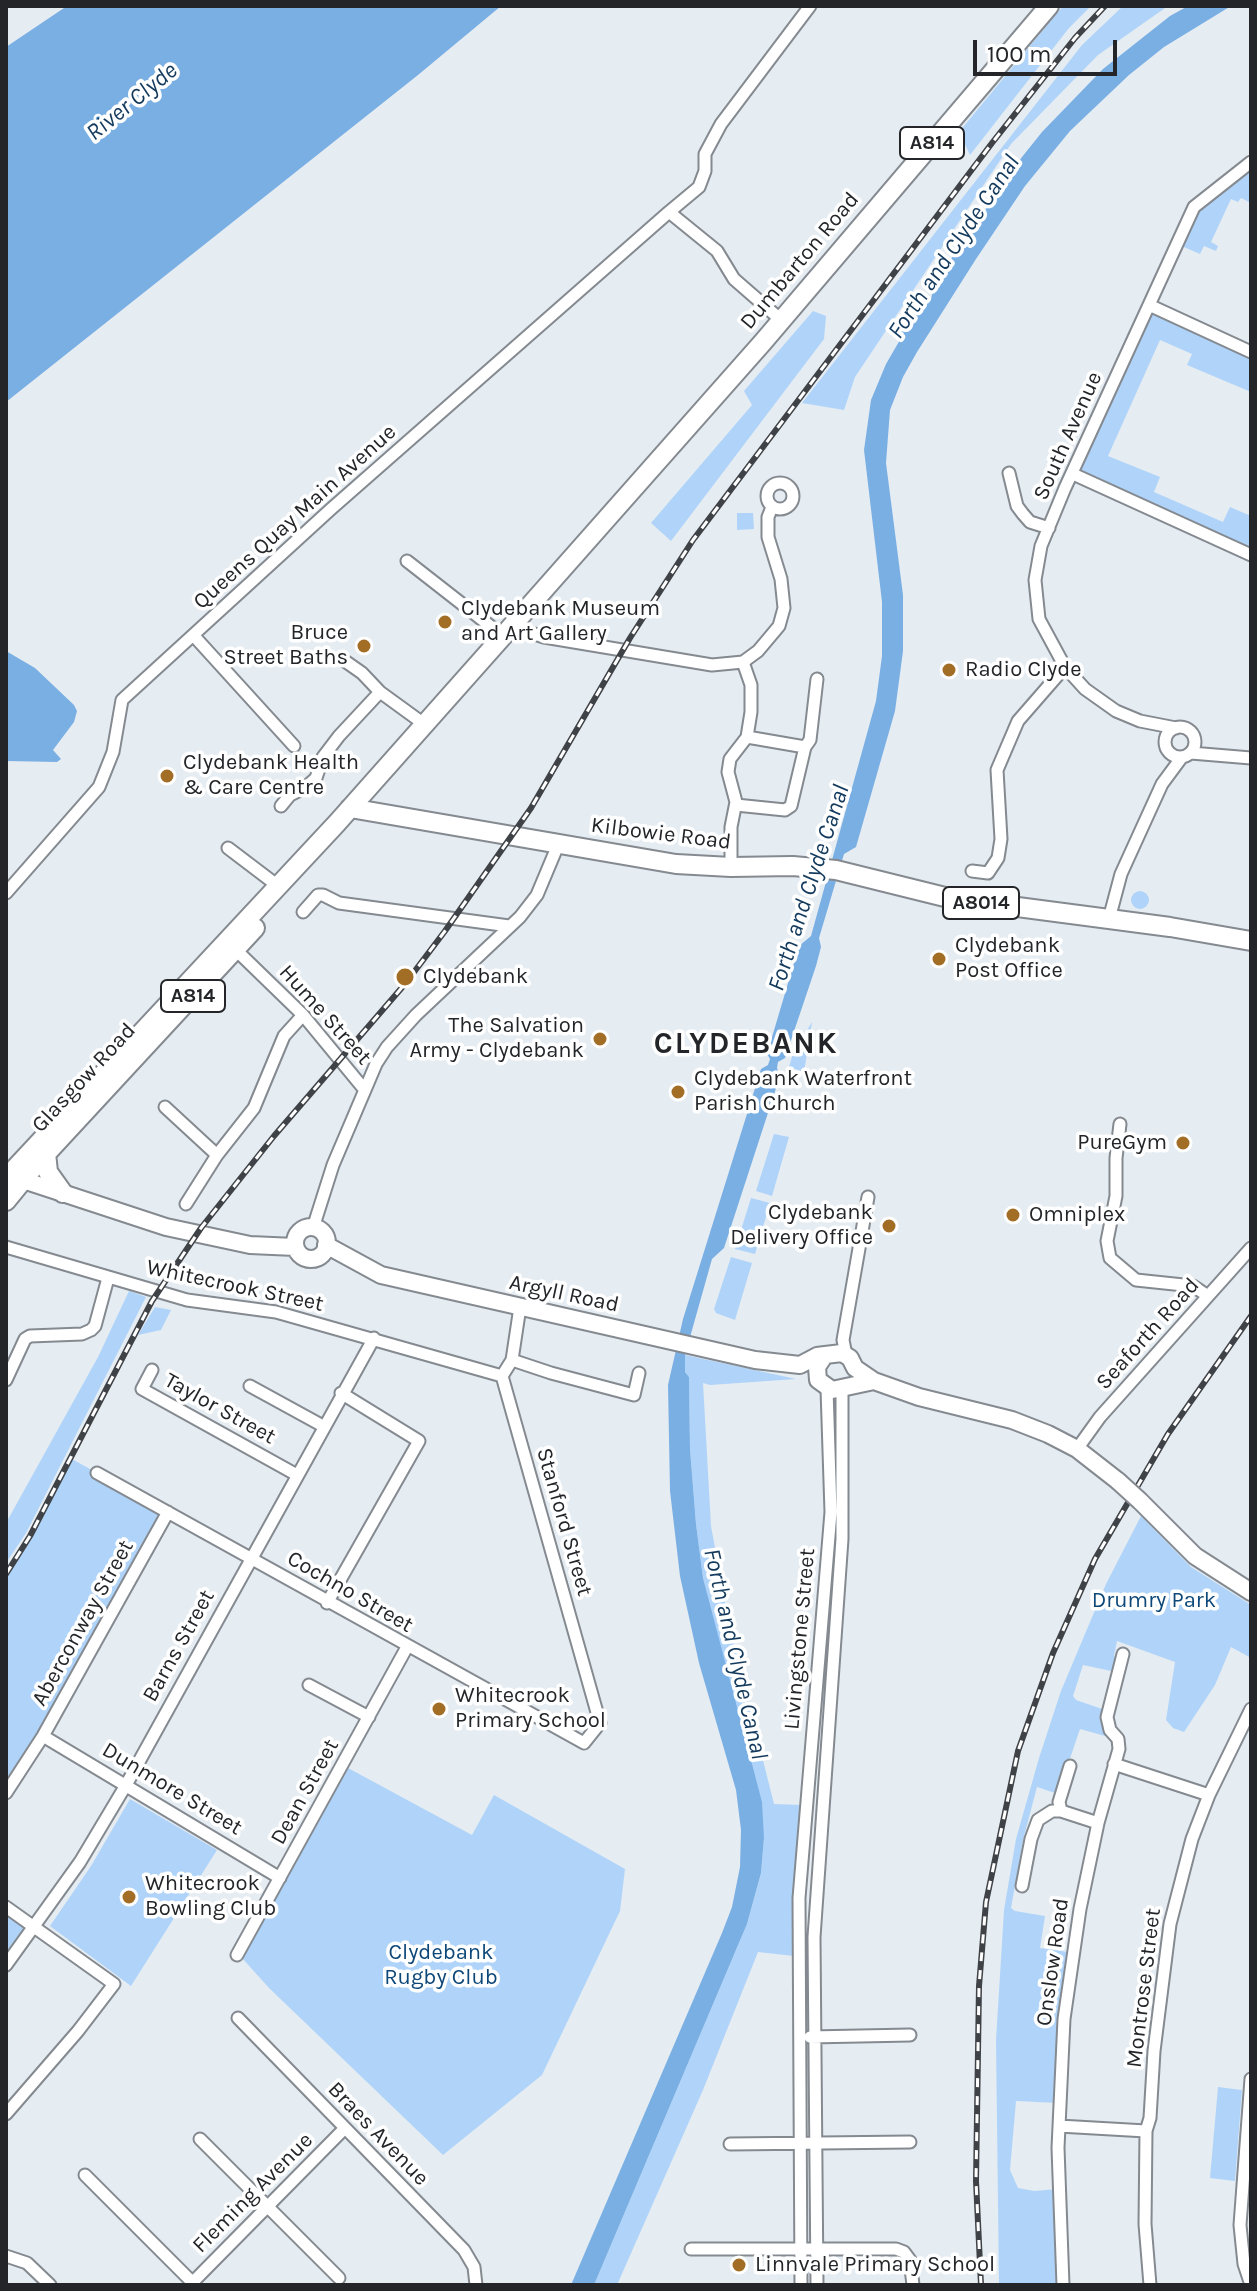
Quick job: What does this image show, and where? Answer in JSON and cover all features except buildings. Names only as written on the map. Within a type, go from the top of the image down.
[{"type":"main road","name":"Dumbarton Road","points":[[355,809],[781,320],[1049,6]]},
{"type":"main road","name":"Dumbarton Road","points":[[355,809],[424,724],[513,630]]},
{"type":"main road","name":"Kilbowie Road","points":[[355,809],[676,864],[793,866],[855,873],[949,898],[1251,941]]},
{"type":"main road","name":"Glasgow Road","points":[[6,1201],[11,1176],[231,945],[278,886],[355,809]]},
{"type":"main road","name":"Glasgow Road","points":[[11,1176],[46,1153],[355,809]]},
{"type":"main road","points":[[46,1153],[48,1172],[63,1193]]},
{"type":"street","name":"Queens Quay Main Avenue","points":[[6,893],[99,787],[113,752],[122,700],[331,509],[699,187],[705,171],[705,154],[721,124],[810,6]]},
{"type":"street","name":"South Avenue","points":[[1176,728],[1140,721],[1116,711],[1085,689],[1065,667],[1039,619],[1035,580],[1041,546],[1194,207],[1251,162]]},
{"type":"street","points":[[669,212],[717,251],[734,279],[781,320]]},
{"type":"street","points":[[1149,305],[1251,352]]},
{"type":"street","points":[[1009,473],[1017,506],[1030,522],[1049,528]]},
{"type":"street","points":[[1073,474],[1251,555]]},
{"type":"street","points":[[407,561],[513,630],[712,665],[743,662],[758,651],[779,626],[784,608],[781,579],[768,537],[768,517],[772,507]]},
{"type":"street","points":[[194,636],[294,746]]},
{"type":"street","points":[[342,659],[424,724]]},
{"type":"street","points":[[731,867],[731,827],[736,805],[728,772],[730,759],[747,737],[751,712],[751,685],[743,662]]},
{"type":"street","points":[[972,871],[988,873],[998,858],[1001,839],[997,770],[1018,721],[1065,667]]},
{"type":"street","points":[[736,805],[785,810],[791,806],[805,747],[810,740],[817,679]]},
{"type":"street","points":[[281,806],[290,795],[316,778],[323,757],[380,692]]},
{"type":"street","name":"South Avenue","points":[[1140,721],[1167,746]]},
{"type":"street","points":[[1162,784],[1169,733],[1176,728],[1186,729],[1221,754]]},
{"type":"street","points":[[1109,919],[1121,874],[1162,784],[1194,745],[1193,736]]},
{"type":"street","points":[[747,737],[805,747]]},
{"type":"street","points":[[1167,746],[1186,755],[1221,754],[1251,758]]},
{"type":"street","points":[[313,1228],[333,1165],[364,1089],[387,1047],[537,895],[558,845]]},
{"type":"street","points":[[228,848],[278,886]]},
{"type":"street","points":[[303,912],[318,895],[323,895],[339,903],[509,926]]},
{"type":"street","name":"Hume Street","points":[[231,945],[303,1015],[364,1089]]},
{"type":"street","points":[[186,1204],[217,1155],[254,1108],[284,1036],[303,1015]]},
{"type":"street","points":[[165,1107],[217,1155]]},
{"type":"street","points":[[1120,1124],[1116,1196],[1107,1241],[1110,1258],[1136,1280],[1193,1286],[1208,1296]]},
{"type":"street","points":[[11,1176],[180,1230],[250,1245],[295,1247]]},
{"type":"street","points":[[839,1388],[854,1378],[840,1354],[868,1197]]},
{"type":"street","points":[[307,1228],[313,1228],[323,1234],[326,1245],[320,1256],[309,1259],[295,1247],[297,1235],[307,1228]]},
{"type":"street","name":"Argyll Road","points":[[326,1245],[381,1275],[755,1360],[800,1365],[817,1374]]},
{"type":"street","name":"Whitecrook Street","points":[[6,1247],[187,1300],[276,1312],[502,1376]]},
{"type":"street","name":"Seaforth Road","points":[[1077,1449],[1100,1417],[1251,1248]]},
{"type":"street","points":[[6,1380],[25,1339],[30,1336],[82,1334],[95,1326],[108,1278]]},
{"type":"street","points":[[502,1376],[512,1360],[520,1307]]},
{"type":"street","name":"Barns Street","points":[[6,1965],[80,1862],[126,1785],[374,1338]]},
{"type":"street","points":[[840,1354],[817,1367],[818,1380],[839,1388],[874,1381]]},
{"type":"street","points":[[840,1354],[874,1381],[919,1397],[1012,1420],[1077,1449],[1118,1481],[1195,1556],[1251,1592]]},
{"type":"street","name":"Argyll Road","points":[[800,1365],[817,1356],[840,1354]]},
{"type":"street","points":[[512,1360],[634,1395],[639,1373]]},
{"type":"street","name":"Taylor Street","points":[[152,1370],[142,1389],[297,1475]]},
{"type":"street","name":"Stanford Street","points":[[502,1376],[600,1723],[584,1743]]},
{"type":"street","points":[[250,1386],[323,1426]]},
{"type":"street","name":"Livingstone Street","points":[[817,2285],[814,1937],[842,1539],[839,1388]]},
{"type":"street","name":"Livingstone Street","points":[[801,2285],[800,1881],[839,1388]]},
{"type":"street","points":[[327,1603],[419,1441],[341,1393]]},
{"type":"street","name":"Cochno Street","points":[[97,1473],[584,1743]]},
{"type":"street","name":"Aberconway Street","points":[[6,1793],[43,1736],[168,1512]]},
{"type":"street","points":[[1233,1579],[1251,1574]]},
{"type":"street","name":"Dean Street","points":[[237,1955],[407,1647]]},
{"type":"street","name":"Onslow Road","points":[[1063,2285],[1059,2126],[1067,1994],[1080,1909],[1119,1744],[1110,1730],[1107,1717],[1123,1654]]},
{"type":"street","points":[[309,1685],[369,1717]]},
{"type":"street","name":"Montrose Street","points":[[1150,2285],[1145,2235],[1146,2131],[1150,2118],[1157,2020],[1170,1924],[1186,1857],[1209,1795],[1251,1709]]},
{"type":"street","name":"Dunmore Street","points":[[43,1736],[280,1878]]},
{"type":"street","points":[[1114,1764],[1209,1795]]},
{"type":"street","points":[[1061,1811],[1059,1798],[1070,1766]]},
{"type":"street","points":[[1022,1886],[1038,1820],[1052,1811],[1061,1811],[1098,1823]]},
{"type":"street","points":[[6,1907],[114,1984],[6,2114]]},
{"type":"street","name":"Braes Avenue","points":[[238,2018],[464,2250],[474,2267],[476,2285]]},
{"type":"street","points":[[799,2037],[910,2035]]},
{"type":"street","points":[[1251,2079],[1240,2225],[1242,2255],[1251,2285]]},
{"type":"street","points":[[1059,2126],[1146,2131]]},
{"type":"street","name":"Fleming Avenue","points":[[192,2284],[344,2129]]},
{"type":"street","points":[[200,2139],[339,2278]]},
{"type":"street","points":[[730,2144],[910,2142]]},
{"type":"street","points":[[85,2175],[192,2284]]},
{"type":"street","points":[[691,2249],[896,2249],[904,2252],[910,2260],[913,2285]]},
{"type":"street","points":[[6,2256],[27,2263],[50,2285]]},
{"type":"green space","points":[[1063,6],[1091,6],[1069,28],[970,155],[959,132]]},
{"type":"green space","points":[[1123,6],[1168,6],[1098,55],[1011,144],[855,377],[844,410],[802,403],[1082,45]]},
{"type":"green space","points":[[1251,162],[1251,203],[1241,198],[1238,202],[1231,199],[1211,242],[1218,246],[1216,251],[1204,246],[1200,254],[1177,244],[1194,207]]},
{"type":"green space","points":[[1149,305],[1251,352],[1251,392],[1187,365],[1192,354],[1160,340],[1108,456],[1160,477],[1154,492],[1223,522],[1230,507],[1251,516],[1251,555],[1073,474]]},
{"type":"green space","points":[[813,311],[826,316],[824,339],[671,541],[651,523],[752,405],[744,391]]},
{"type":"green space","points":[[737,513],[753,513],[754,529],[737,530]]},
{"type":"green space","points":[[1140,891],[1149,900],[1140,909],[1131,900]]},
{"type":"green space","points":[[812,1022],[804,1072],[789,1067],[793,1053]]},
{"type":"green space","points":[[774,1134],[789,1137],[772,1196],[756,1191]]},
{"type":"green space","points":[[751,1198],[770,1203],[755,1254],[735,1249]]},
{"type":"green space","points":[[731,1257],[752,1263],[735,1320],[716,1313],[714,1309]]},
{"type":"green space","points":[[129,1291],[146,1297],[26,1533],[6,1563],[6,1523],[98,1357]]},
{"type":"green space","points":[[155,1307],[171,1310],[161,1330],[138,1335]]},
{"type":"green space","points":[[685,1355],[796,1379],[703,1383],[711,1526],[730,1629],[774,1804],[801,1805],[794,1956],[758,1952],[703,2090],[617,2285],[594,2285],[747,1924],[761,1873],[764,1838],[703,1578],[696,1524],[690,1449],[689,1377],[685,1372]]},
{"type":"green space","points":[[70,1458],[168,1512],[6,1793],[6,1574],[30,1536]]},
{"type":"green space","name":"Drumry Park","points":[[1141,1516],[1191,1567],[1251,1605],[1251,1658],[1231,1647],[1215,1685],[1184,1732],[1173,1728],[1166,1720],[1175,1662],[1117,1641],[1114,1656],[1119,1659],[1116,1672],[1083,1665],[1073,1696],[1076,1700],[1105,1710],[1112,1738],[1080,1729],[1058,1794],[1037,1787],[1023,1840],[1011,1908],[1045,1916],[1040,1948],[1068,1952],[1057,2103],[1016,2101],[1010,2170],[1018,2188],[1034,2191],[1058,2189],[1058,2285],[999,2285],[996,2040],[1004,1910],[1016,1839],[1061,1691],[1106,1584]]},
{"type":"green space","name":"Clydebank Rugby Club","points":[[348,1768],[472,1835],[494,1795],[625,1869],[620,1911],[542,2075],[443,2155],[269,1988],[242,1958]]},
{"type":"green space","name":"Whitecrook Bowling Club","points":[[130,1799],[217,1850],[131,1986],[50,1926],[91,1866]]},
{"type":"green space","points":[[6,1907],[35,1927],[6,1965]]},
{"type":"green space","points":[[1218,2087],[1242,2090],[1235,2181],[1210,2178]]},
{"type":"water","name":"River Clyde","points":[[67,6],[501,6],[6,402],[6,47]]},
{"type":"water","points":[[1188,6],[1231,6],[1164,47],[1129,75],[1070,131],[1025,186],[976,259],[917,352],[890,410],[886,463],[903,595],[903,651],[895,711],[856,847],[844,854],[819,938],[821,947],[816,966],[785,1058],[778,1062],[780,1076],[724,1248],[712,1259],[685,1355],[685,1372],[689,1377],[690,1449],[696,1524],[703,1578],[762,1802],[764,1838],[761,1873],[747,1924],[594,2285],[571,2285],[722,1933],[732,1907],[740,1867],[741,1830],[736,1790],[699,1663],[680,1576],[670,1491],[668,1385],[683,1319],[761,1069],[768,1065],[770,1059],[767,1054],[799,946],[811,936],[876,701],[882,656],[882,602],[864,450],[871,400],[886,364],[904,333],[901,331],[920,306],[931,299],[935,282],[1042,132],[1103,69],[1170,16]]},
{"type":"water","points":[[6,651],[35,668],[77,711],[74,722],[53,750],[61,759],[57,762],[6,761]]},
{"type":"railway","points":[[6,1574],[30,1536],[152,1301],[201,1228],[274,1136],[405,984],[445,931],[531,808],[630,638],[693,540],[992,143],[1075,38],[1105,6]]},
{"type":"railway","points":[[981,2285],[976,2181],[979,1986],[986,1902],[1018,1751],[1053,1653],[1095,1559],[1168,1434],[1251,1316]]},
{"type":"place","name":"Clydebank Museum and Art Gallery","points":[[445,622]]},
{"type":"place","name":"Bruce Street Baths","points":[[364,646]]},
{"type":"place","name":"Radio Clyde","points":[[949,670]]},
{"type":"place","name":"Clydebank Health & Care Centre","points":[[167,776]]},
{"type":"place","name":"Clydebank Post Office","points":[[939,959]]},
{"type":"place","name":"Clydebank","points":[[405,977]]},
{"type":"place","name":"The Salvation Army - Clydebank","points":[[600,1039]]},
{"type":"place","name":"Clydebank Waterfront Parish Church","points":[[678,1092]]},
{"type":"place","name":"PureGym","points":[[1183,1143]]},
{"type":"place","name":"Omniplex","points":[[1013,1215]]},
{"type":"place","name":"Clydebank Delivery Office","points":[[889,1226]]},
{"type":"place","name":"Whitecrook Primary School","points":[[439,1709]]},
{"type":"place","name":"Whitecrook Bowling Club","points":[[129,1897]]},
{"type":"place","name":"Linnvale Primary School","points":[[739,2265]]},
{"type":"district","name":"CLYDEBANK","points":[[746,1044]]},
{"type":"water label","name":"Forth and Clyde Canal","points":[[954,247]]},
{"type":"water label","name":"Forth and Clyde Canal","points":[[809,888]]},
{"type":"water label","name":"Forth and Clyde Canal","points":[[735,1654]]}]
